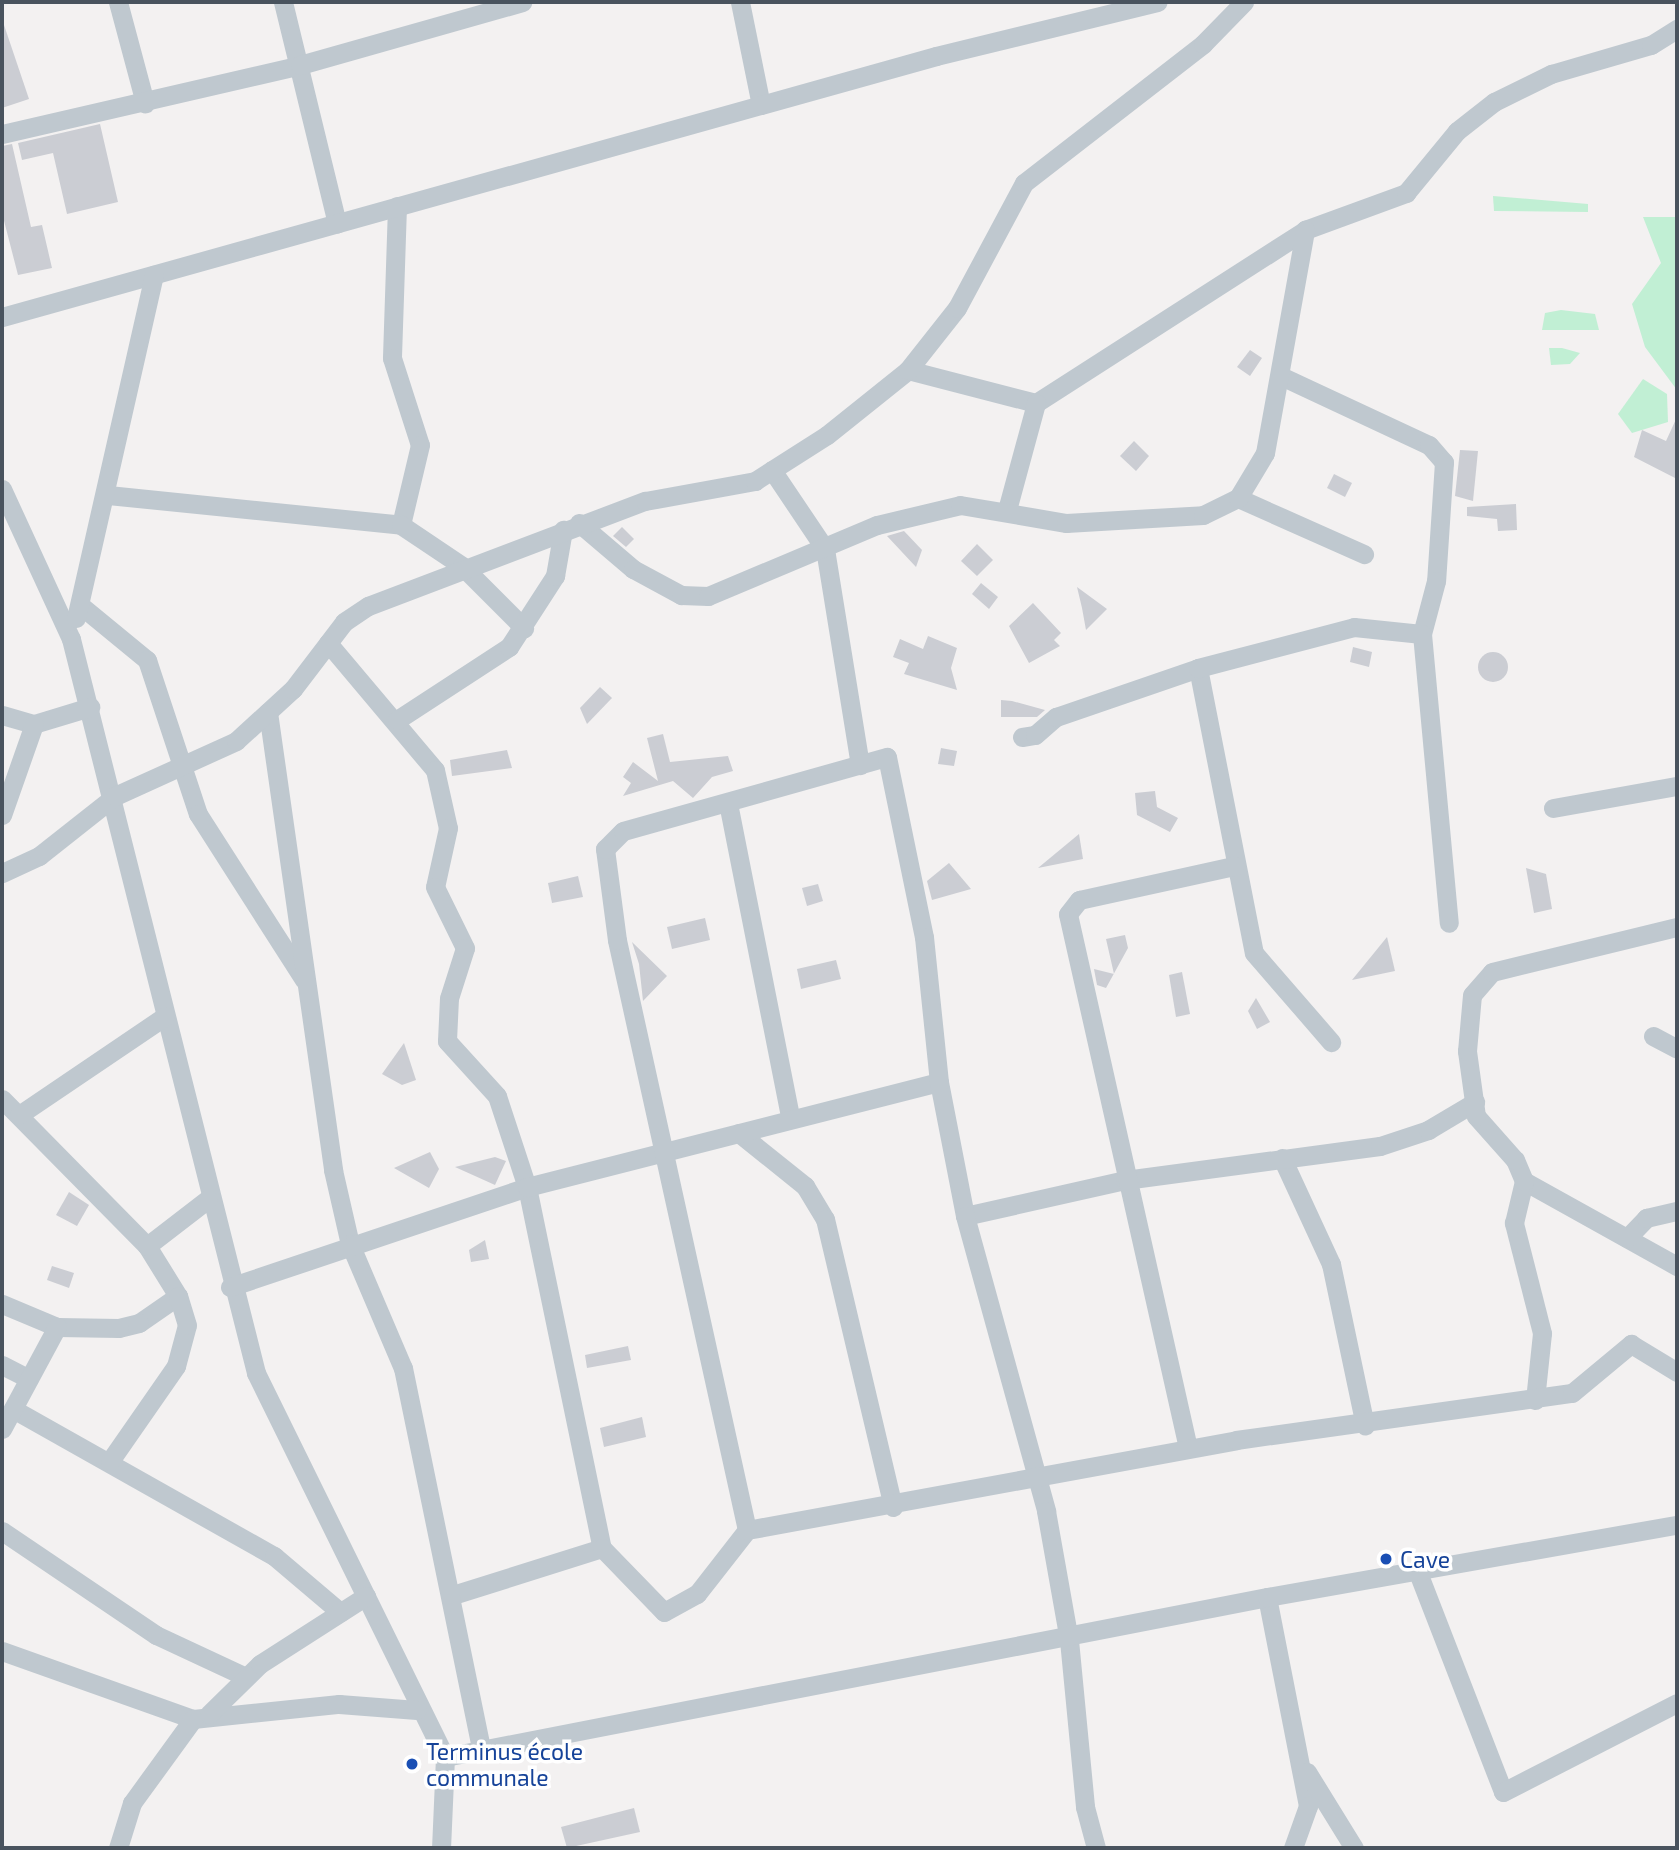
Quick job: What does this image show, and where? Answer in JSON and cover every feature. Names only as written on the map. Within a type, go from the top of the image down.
[{"type":"street","points":[[118,2],[145,103]]},
{"type":"street","points":[[283,2],[337,223]]},
{"type":"street","points":[[448,2],[453,21]]},
{"type":"street","points":[[2,134],[300,65],[522,2]]},
{"type":"street","points":[[740,2],[761,105]]},
{"type":"street","points":[[2,317],[761,105],[1157,2]]},
{"type":"street","points":[[2,873],[39,856],[115,796],[236,741],[268,712],[328,643],[369,606],[461,566],[645,501],[755,481],[772,470],[908,370],[957,308],[1024,183],[1203,44],[1244,2]]},
{"type":"street","points":[[1007,510],[1036,403],[1305,230],[1406,192],[1458,131],[1494,102],[1550,74],[1651,45],[1677,29]]},
{"type":"street","points":[[397,206],[392,358],[419,445],[401,525]]},
{"type":"street","points":[[571,526],[633,569],[681,595],[708,596],[912,513],[976,504],[1104,525],[1203,515],[1238,498],[1265,453],[1283,377],[1305,230]]},
{"type":"street","points":[[71,639],[108,495],[154,275]]},
{"type":"street","points":[[908,370],[1036,403]]},
{"type":"street","points":[[1283,377],[1429,445],[1444,462],[1436,581],[1422,634],[1449,923]]},
{"type":"street","points":[[772,470],[825,549],[860,765]]},
{"type":"street","points":[[2,489],[71,639],[115,796],[208,1199],[230,1287],[256,1373],[366,1596],[417,1710],[445,1757],[441,1848]]},
{"type":"street","points":[[108,495],[401,525],[461,566],[524,628]]},
{"type":"street","points":[[1238,498],[1364,554]]},
{"type":"street","points":[[397,720],[499,654],[524,628],[555,576],[571,526]]},
{"type":"street","points":[[80,604],[147,660],[186,763],[198,814],[310,990]]},
{"type":"street","points":[[1022,737],[1035,735],[1056,717],[1198,668],[1354,627],[1422,634]]},
{"type":"street","points":[[328,643],[397,720],[435,770],[448,828],[435,887],[466,948],[449,998],[447,1041],[497,1096],[527,1187],[602,1548],[664,1612],[696,1594],[747,1530],[1039,1480],[1188,1448],[1535,1400],[1584,1388],[1630,1344],[1677,1373]]},
{"type":"street","points":[[1198,668],[1234,866],[1254,953],[1331,1042]]},
{"type":"street","points":[[2,715],[34,724],[90,707]]},
{"type":"street","points":[[268,712],[281,831],[310,990],[333,1170],[350,1244],[394,1336],[453,1595],[481,1748]]},
{"type":"street","points":[[2,815],[34,724]]},
{"type":"street","points":[[747,1530],[664,1154],[603,858],[623,831],[887,757],[924,937],[939,1082],[965,1216],[1039,1480],[1069,1640],[1082,1782],[1096,1848]]},
{"type":"street","points":[[1553,808],[1677,786]]},
{"type":"street","points":[[728,803],[790,1116]]},
{"type":"street","points":[[1188,1448],[1125,1180],[1068,914],[1079,900],[1234,866]]},
{"type":"street","points":[[1535,1400],[1542,1333],[1514,1223],[1524,1181],[1515,1160],[1482,1128],[1475,1102],[1466,1024],[1472,995],[1484,978],[1586,946],[1677,927]]},
{"type":"street","points":[[19,1115],[165,1016]]},
{"type":"street","points":[[1653,1036],[1677,1049]]},
{"type":"street","points":[[230,1287],[350,1244],[527,1187],[664,1154],[790,1116],[939,1082]]},
{"type":"street","points":[[2,1099],[148,1246],[178,1296],[187,1325],[176,1366],[110,1461]]},
{"type":"street","points":[[965,1216],[1125,1180],[1402,1140],[1475,1102]]},
{"type":"street","points":[[739,1133],[805,1186],[825,1219],[893,1507]]},
{"type":"street","points":[[1282,1158],[1331,1264],[1365,1425]]},
{"type":"street","points":[[1524,1181],[1677,1266]]},
{"type":"street","points":[[148,1246],[208,1199]]},
{"type":"street","points":[[1627,1238],[1646,1218],[1677,1211]]},
{"type":"street","points":[[2,1304],[57,1327],[131,1327],[178,1296]]},
{"type":"street","points":[[2,1429],[57,1327]]},
{"type":"street","points":[[2,1365],[29,1378]]},
{"type":"street","points":[[13,1409],[110,1461],[274,1556],[340,1612]]},
{"type":"street","points":[[445,1757],[481,1748],[1069,1640],[1267,1597],[1677,1525]]},
{"type":"street","points":[[2,1531],[156,1635],[244,1675]]},
{"type":"street","points":[[453,1595],[602,1548]]},
{"type":"street","points":[[1417,1570],[1503,1792],[1677,1703]]},
{"type":"street","points":[[118,1848],[132,1803],[201,1716],[244,1675],[366,1596]]},
{"type":"street","points":[[1267,1597],[1308,1806],[1293,1848]]},
{"type":"street","points":[[2,1651],[201,1716],[278,1714],[339,1704],[417,1710]]},
{"type":"street","points":[[1301,1762],[1354,1848]]},
{"type":"green space","points":[[1493,196],[1588,204],[1588,212],[1494,211]]},
{"type":"green space","points":[[1643,217],[1677,217],[1677,390],[1645,347],[1632,304],[1661,263]]},
{"type":"green space","points":[[1561,310],[1595,314],[1599,330],[1542,330],[1545,313]]},
{"type":"green space","points":[[1549,348],[1580,353],[1570,364],[1551,365]]},
{"type":"green space","points":[[1643,379],[1667,394],[1668,422],[1632,433],[1618,414]]},
{"type":"building","points":[[4,25],[29,99],[2,108],[2,26]]},
{"type":"building","points":[[100,124],[118,202],[67,214],[53,153],[22,160],[18,143]]},
{"type":"building","points":[[12,144],[31,227],[42,225],[52,268],[18,275],[2,213],[2,146]]},
{"type":"building","points":[[1250,350],[1262,358],[1250,376],[1237,367]]},
{"type":"building","points":[[1677,417],[1677,479],[1634,457],[1642,430],[1666,441]]},
{"type":"building","points":[[1134,441],[1149,456],[1136,471],[1120,456]]},
{"type":"building","points":[[1460,450],[1478,451],[1473,501],[1455,496]]},
{"type":"building","points":[[1334,474],[1352,483],[1345,497],[1327,488]]},
{"type":"building","points":[[1516,504],[1517,530],[1498,531],[1497,519],[1467,516],[1467,507]]},
{"type":"building","points":[[622,527],[634,539],[626,547],[613,536]]},
{"type":"building","points":[[904,531],[922,550],[916,567],[887,536]]},
{"type":"building","points":[[977,544],[993,560],[977,576],[961,561]]},
{"type":"building","points":[[981,583],[998,597],[989,609],[972,594]]},
{"type":"building","points":[[1077,587],[1107,609],[1086,630],[1082,608]]},
{"type":"building","points":[[1033,603],[1061,633],[1054,640],[1060,646],[1029,663],[1009,626]]},
{"type":"building","points":[[928,636],[957,648],[951,668],[957,690],[904,674],[909,663],[893,657],[900,639],[923,649]]},
{"type":"building","points":[[1353,647],[1372,652],[1369,667],[1350,662]]},
{"type":"building","points":[[1493,652],[1504,656],[1508,667],[1504,678],[1493,682],[1482,678],[1478,667],[1482,656]]},
{"type":"building","points":[[600,687],[612,698],[587,724],[580,708]]},
{"type":"building","points":[[1001,700],[1045,710],[1037,717],[1001,717]]},
{"type":"building","points":[[663,734],[670,762],[728,756],[733,771],[712,777],[693,798],[673,781],[623,796],[631,783],[623,777],[633,762],[658,781],[647,738]]},
{"type":"building","points":[[941,748],[957,751],[954,766],[938,764]]},
{"type":"building","points":[[507,750],[512,768],[452,776],[450,760]]},
{"type":"building","points":[[1155,791],[1157,807],[1178,818],[1170,832],[1137,815],[1135,793]]},
{"type":"building","points":[[1079,834],[1083,859],[1038,868]]},
{"type":"building","points":[[949,863],[971,889],[932,900],[927,881]]},
{"type":"building","points":[[1526,868],[1546,874],[1552,909],[1534,913]]},
{"type":"building","points":[[578,876],[583,897],[552,903],[548,883]]},
{"type":"building","points":[[818,884],[823,901],[807,906],[802,888]]},
{"type":"building","points":[[705,918],[710,940],[672,949],[667,927]]},
{"type":"building","points":[[1125,935],[1128,948],[1114,974],[1106,939]]},
{"type":"building","points":[[1387,937],[1395,971],[1352,980]]},
{"type":"building","points":[[632,942],[667,976],[643,1001],[639,964]]},
{"type":"building","points":[[836,960],[841,979],[801,989],[797,969]]},
{"type":"building","points":[[1094,969],[1114,974],[1106,988],[1097,985]]},
{"type":"building","points":[[1182,972],[1190,1014],[1176,1017],[1169,975]]},
{"type":"building","points":[[1256,998],[1270,1022],[1257,1029],[1248,1011]]},
{"type":"building","points":[[404,1043],[416,1080],[402,1085],[382,1074]]},
{"type":"building","points":[[430,1152],[439,1169],[429,1188],[394,1168]]},
{"type":"building","points":[[495,1157],[506,1161],[495,1185],[455,1167]]},
{"type":"building","points":[[69,1192],[89,1205],[77,1226],[56,1215]]},
{"type":"building","points":[[485,1240],[489,1259],[471,1262],[469,1250]]},
{"type":"building","points":[[52,1266],[74,1273],[69,1288],[47,1280]]},
{"type":"building","points":[[628,1346],[631,1360],[587,1368],[585,1355]]},
{"type":"building","points":[[642,1417],[646,1437],[604,1447],[600,1428]]},
{"type":"building","points":[[634,1808],[640,1832],[567,1848],[561,1827]]},
{"type":"place","name":"Cave","points":[[1386,1559]]},
{"type":"place","name":"Terminus école communale","points":[[412,1764]]}]
